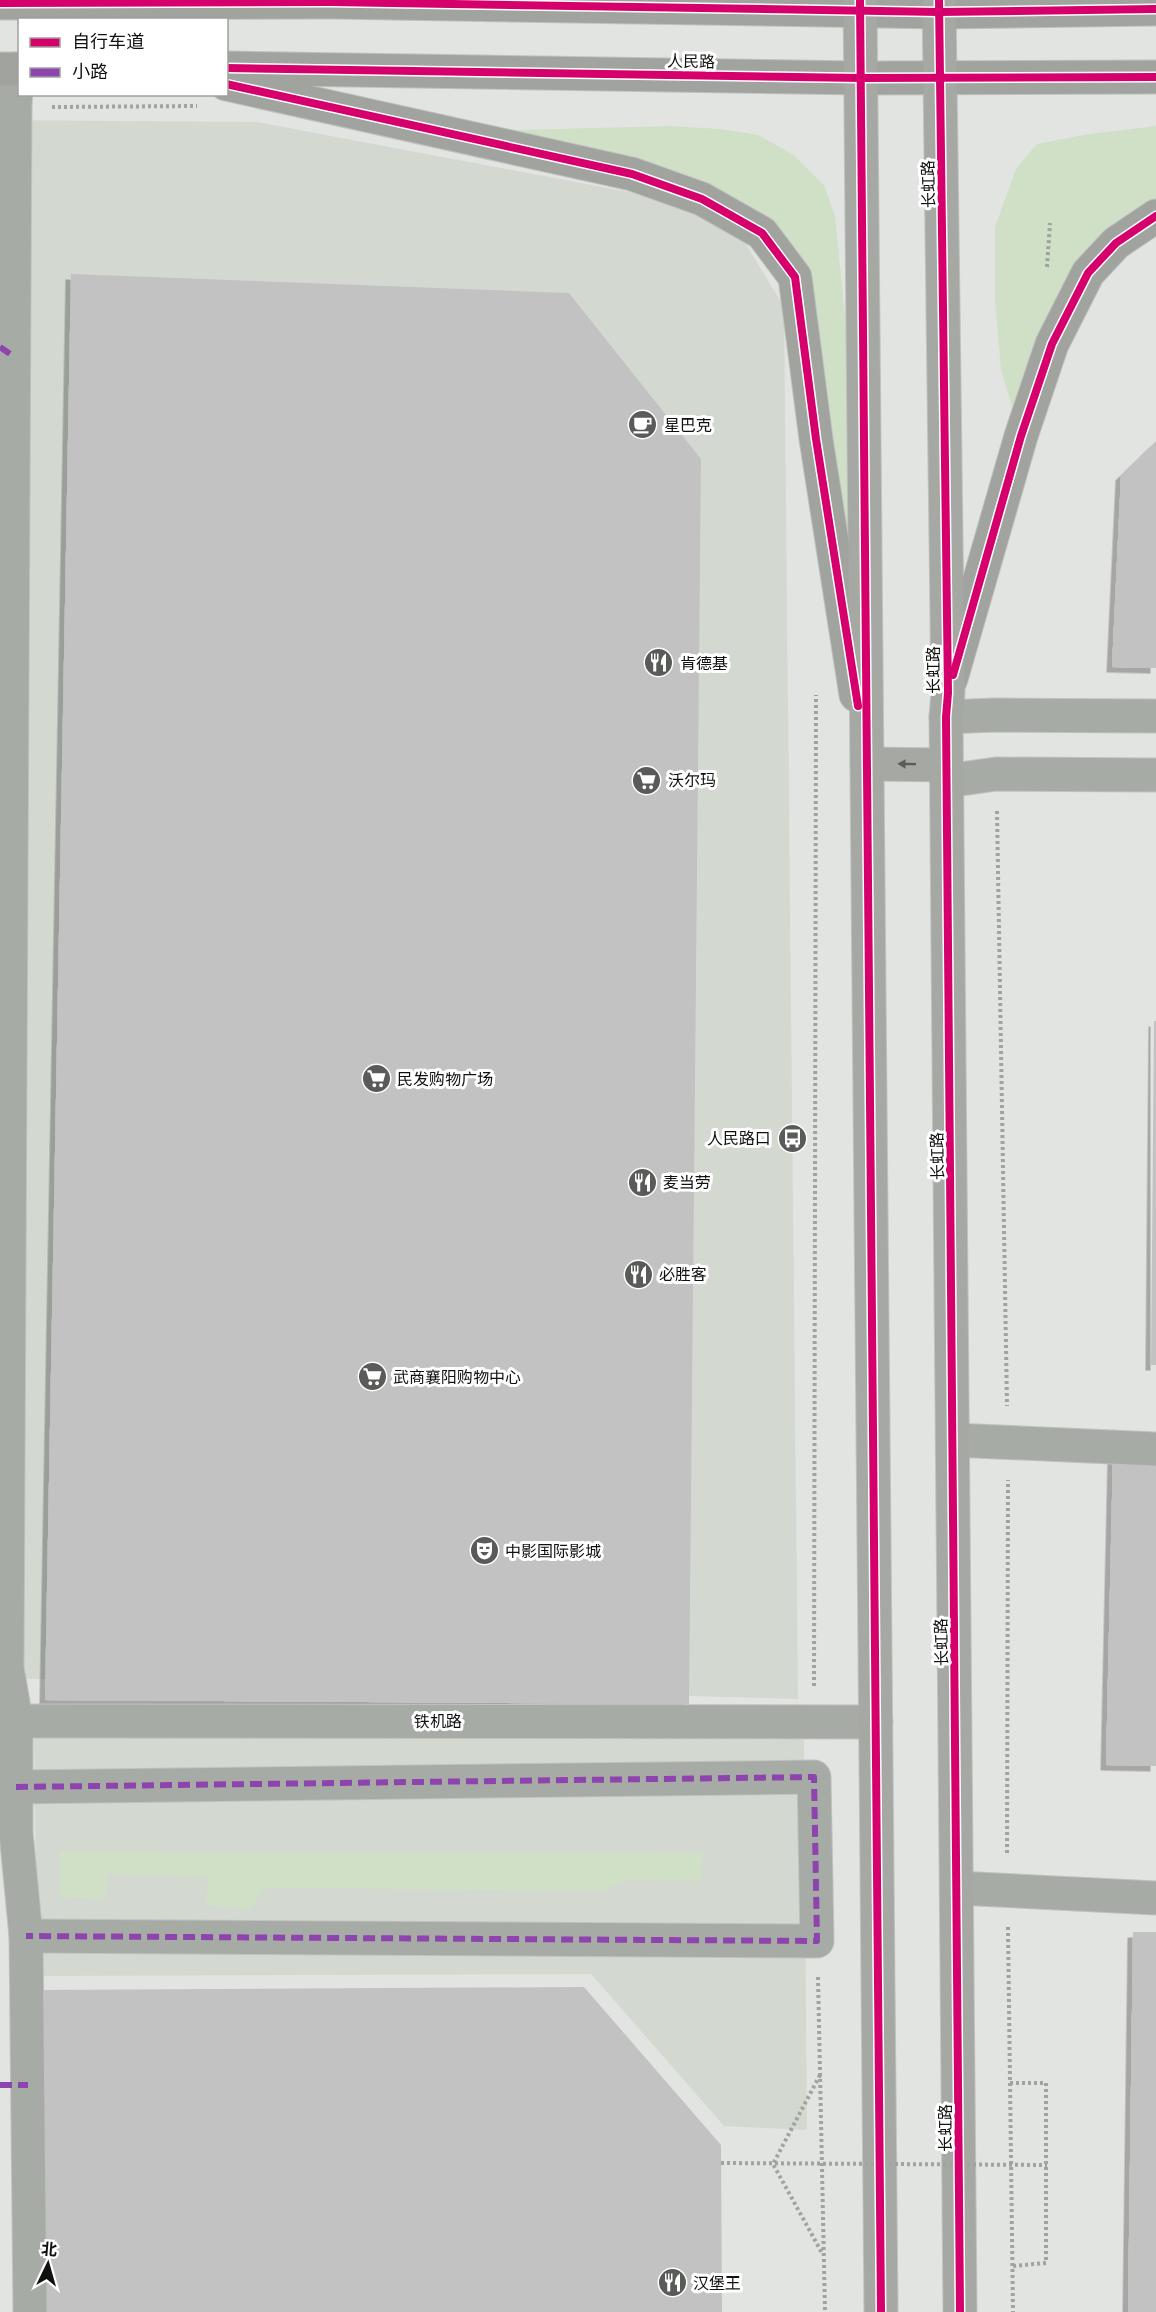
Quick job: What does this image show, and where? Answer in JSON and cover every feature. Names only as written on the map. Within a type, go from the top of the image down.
[{"type":"highway","points":[[860,5],[881,2312]]},
{"type":"highway","name":"长虹路","points":[[939,6],[960,2312]]},
{"type":"highway","points":[[866,760],[946,773]]},
{"type":"main road","points":[[0,3],[331,1],[1156,9]]},
{"type":"main road","name":"人民路","points":[[228,68],[861,78],[1156,77]]},
{"type":"main road","points":[[228,84],[632,174],[702,199],[762,233],[795,277],[816,439],[866,760]]},
{"type":"main road","points":[[947,705],[1021,436],[1052,344],[1088,273],[1116,243],[1156,216]]},
{"type":"street","points":[[12,69],[15,107],[7,352],[23,1010],[7,1668],[8,1720],[16,1787],[16,1833],[26,1936],[14,2085],[30,2312]]},
{"type":"street","points":[[947,705],[995,715],[1156,716]]},
{"type":"street","points":[[946,773],[1156,774]]},
{"type":"street","points":[[953,1440],[1156,1449]]},
{"type":"street","name":"铁机路","points":[[8,1720],[876,1722]]},
{"type":"street","points":[[16,1787],[814,1777],[817,1941],[26,1936]]},
{"type":"street","points":[[957,1888],[1156,1898]]},
{"type":"path","points":[[1046,273],[1050,223]]},
{"type":"path","points":[[814,1722],[816,691]]},
{"type":"path","points":[[996,774],[1008,1442],[1007,1890],[1013,2312]]},
{"type":"path","points":[[817,1941],[825,2312]]},
{"type":"path","points":[[773,2164],[820,2074]]},
{"type":"path","points":[[1010,2083],[1046,2083],[1047,2166],[1046,2263],[1012,2266]]},
{"type":"path","points":[[721,2163],[1047,2166]]},
{"type":"path","points":[[773,2164],[824,2256]]},
{"type":"shaded area","name":"民发购物广场","points":[[0,120],[257,122],[639,194],[730,218],[784,307],[798,1699],[0,1678]]},
{"type":"shaded area","points":[[34,1732],[804,1739],[807,2130],[724,2126],[591,1974],[37,1976]]},
{"type":"green space","points":[[670,126],[720,129],[758,135],[794,155],[824,185],[835,216],[851,377],[852,668],[795,277],[702,199],[437,132]]},
{"type":"green space","points":[[1156,126],[1156,216],[1116,243],[1021,436],[1001,370],[995,300],[995,227],[1016,169],[1037,144],[1089,134]]},
{"type":"green space","points":[[60,1851],[703,1853],[701,1881],[627,1879],[604,1891],[265,1888],[248,1910],[206,1905],[208,1878],[107,1874],[105,1899],[59,1897]]},
{"type":"building","name":"民发购物广场","points":[[71,274],[569,293],[701,459],[689,1704],[45,1700]]},
{"type":"building","points":[[1156,441],[1156,668],[1112,667],[1121,475]]},
{"type":"building","points":[[1154,1021],[1156,1021],[1156,1365],[1151,1365]]},
{"type":"building","points":[[1113,1453],[1156,1454],[1156,1766],[1106,1765]]},
{"type":"building","points":[[1133,1932],[1156,1932],[1156,2312],[1128,2312]]},
{"type":"building","points":[[584,1987],[721,2145],[722,2312],[39,2312],[37,1990]]},
{"type":"marked path","points":[[0,347],[13,356]]},
{"type":"marked path","points":[[16,1787],[814,1777],[817,1941],[26,1936]]},
{"type":"marked path","points":[[0,2085],[28,2085]]},
{"type":"cycle path","points":[[860,0],[881,2312]]},
{"type":"cycle path","points":[[939,0],[948,693],[946,717],[960,2312]]},
{"type":"cycle path","points":[[0,3],[331,2],[939,12],[1156,9]]},
{"type":"cycle path","points":[[228,68],[861,78],[1156,77]]},
{"type":"cycle path","points":[[228,84],[632,174],[702,199],[762,233],[795,277],[816,439],[858,706]]},
{"type":"cycle path","points":[[953,675],[1021,436],[1052,344],[1088,273],[1116,243],[1156,216]]},
{"type":"place","name":"星巴克","points":[[643,425]]},
{"type":"place","name":"肯德基","points":[[659,663]]},
{"type":"place","name":"沃尔玛","points":[[647,780]]},
{"type":"place","name":"民发购物广场","points":[[376,1079]]},
{"type":"place","name":"人民路口","points":[[792,1138]]},
{"type":"place","name":"麦当劳","points":[[642,1182]]},
{"type":"place","name":"必胜客","points":[[638,1274]]},
{"type":"place","name":"武商襄阳购物中心","points":[[372,1377]]},
{"type":"place","name":"中影国际影城","points":[[484,1551]]},
{"type":"place","name":"汉堡王","points":[[672,2283]]}]
